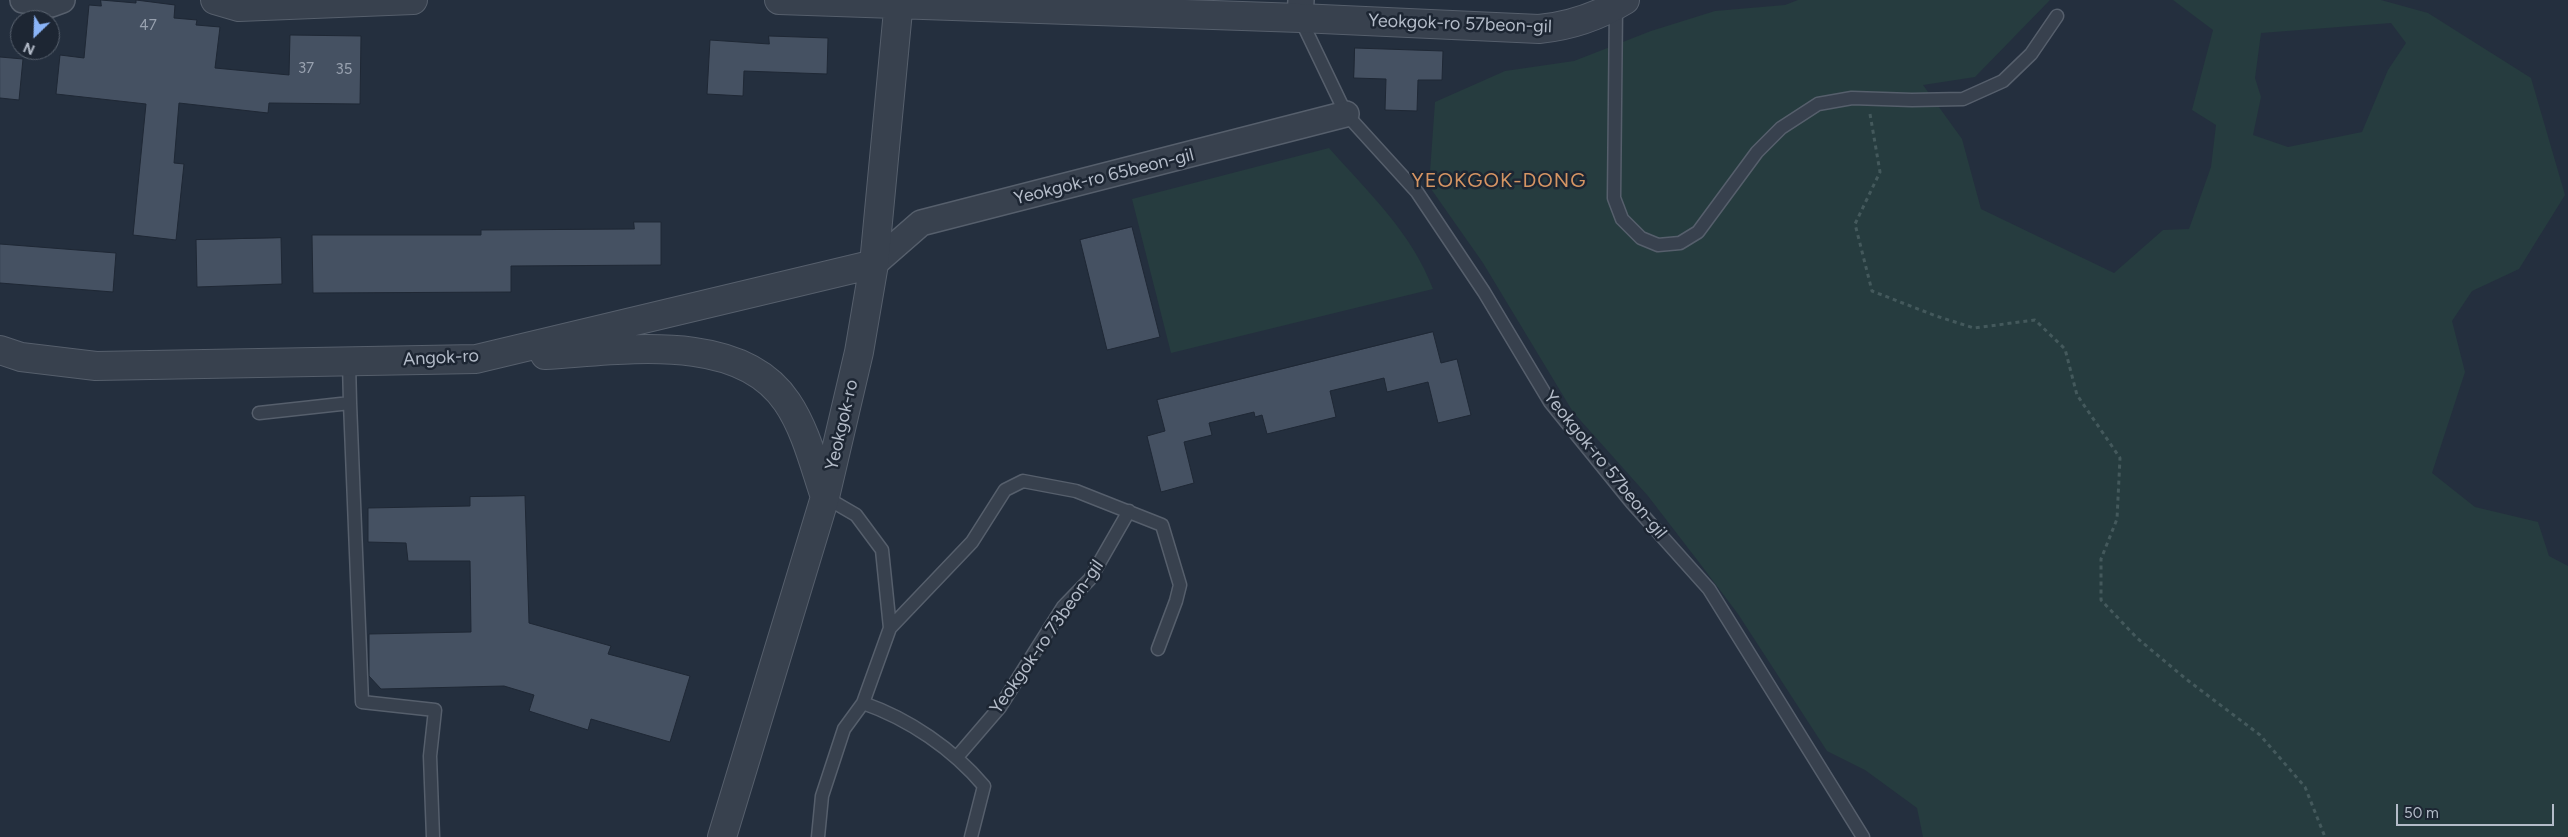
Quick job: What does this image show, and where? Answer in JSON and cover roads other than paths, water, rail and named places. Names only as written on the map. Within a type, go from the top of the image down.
[{"type":"street","points":[[23,0],[51,4],[62,0]]},
{"type":"street","points":[[215,0],[239,7],[413,0]]},
{"type":"street","name":"Yeokgok-ro 57beon-gil","points":[[778,0],[1300,9],[1539,30],[1563,27],[1620,3]]},
{"type":"street","name":"Yeokgok-ro","points":[[722,837],[824,497],[859,352],[874,264],[899,2]]},
{"type":"street","name":"Yeokgok-ro 65beon-gil","points":[[874,264],[921,224],[1346,114]]},
{"type":"street","name":"Angok-ro","points":[[0,350],[21,357],[96,366],[476,359],[874,264]]},
{"type":"street","points":[[476,359],[668,349],[732,360],[766,377],[787,400],[799,422],[824,497]]},
{"type":"lane","points":[[1620,3],[1614,198],[1622,219],[1641,238],[1658,245],[1680,243],[1698,232],[1757,152],[1781,128],[1818,104],[1852,98],[1963,99],[2003,81],[2031,54],[2057,16]]},
{"type":"lane","name":"Yeokgok-ro 57beon-gil","points":[[1300,9],[1346,114],[1417,192],[1484,292],[1550,402],[1632,503],[1709,589],[1863,837]]},
{"type":"lane","points":[[349,362],[362,702],[435,710],[430,756],[432,837]]},
{"type":"lane","points":[[259,413],[350,403]]},
{"type":"lane","points":[[818,837],[822,796],[844,728],[863,703],[890,628],[972,542],[1005,490],[1023,481],[1076,491],[1162,525],[1180,585],[1158,649]]},
{"type":"lane","points":[[824,497],[856,515],[882,550],[890,628]]},
{"type":"lane","name":"Yeokgok-ro 73beon-gil","points":[[957,757],[1000,707],[1063,607],[1090,579],[1129,511]]},
{"type":"lane","points":[[863,703],[894,714],[957,757],[984,786],[971,837]]},
{"type":"district","name":"YEOKGOK-DONG","points":[[1499,181]]}]
